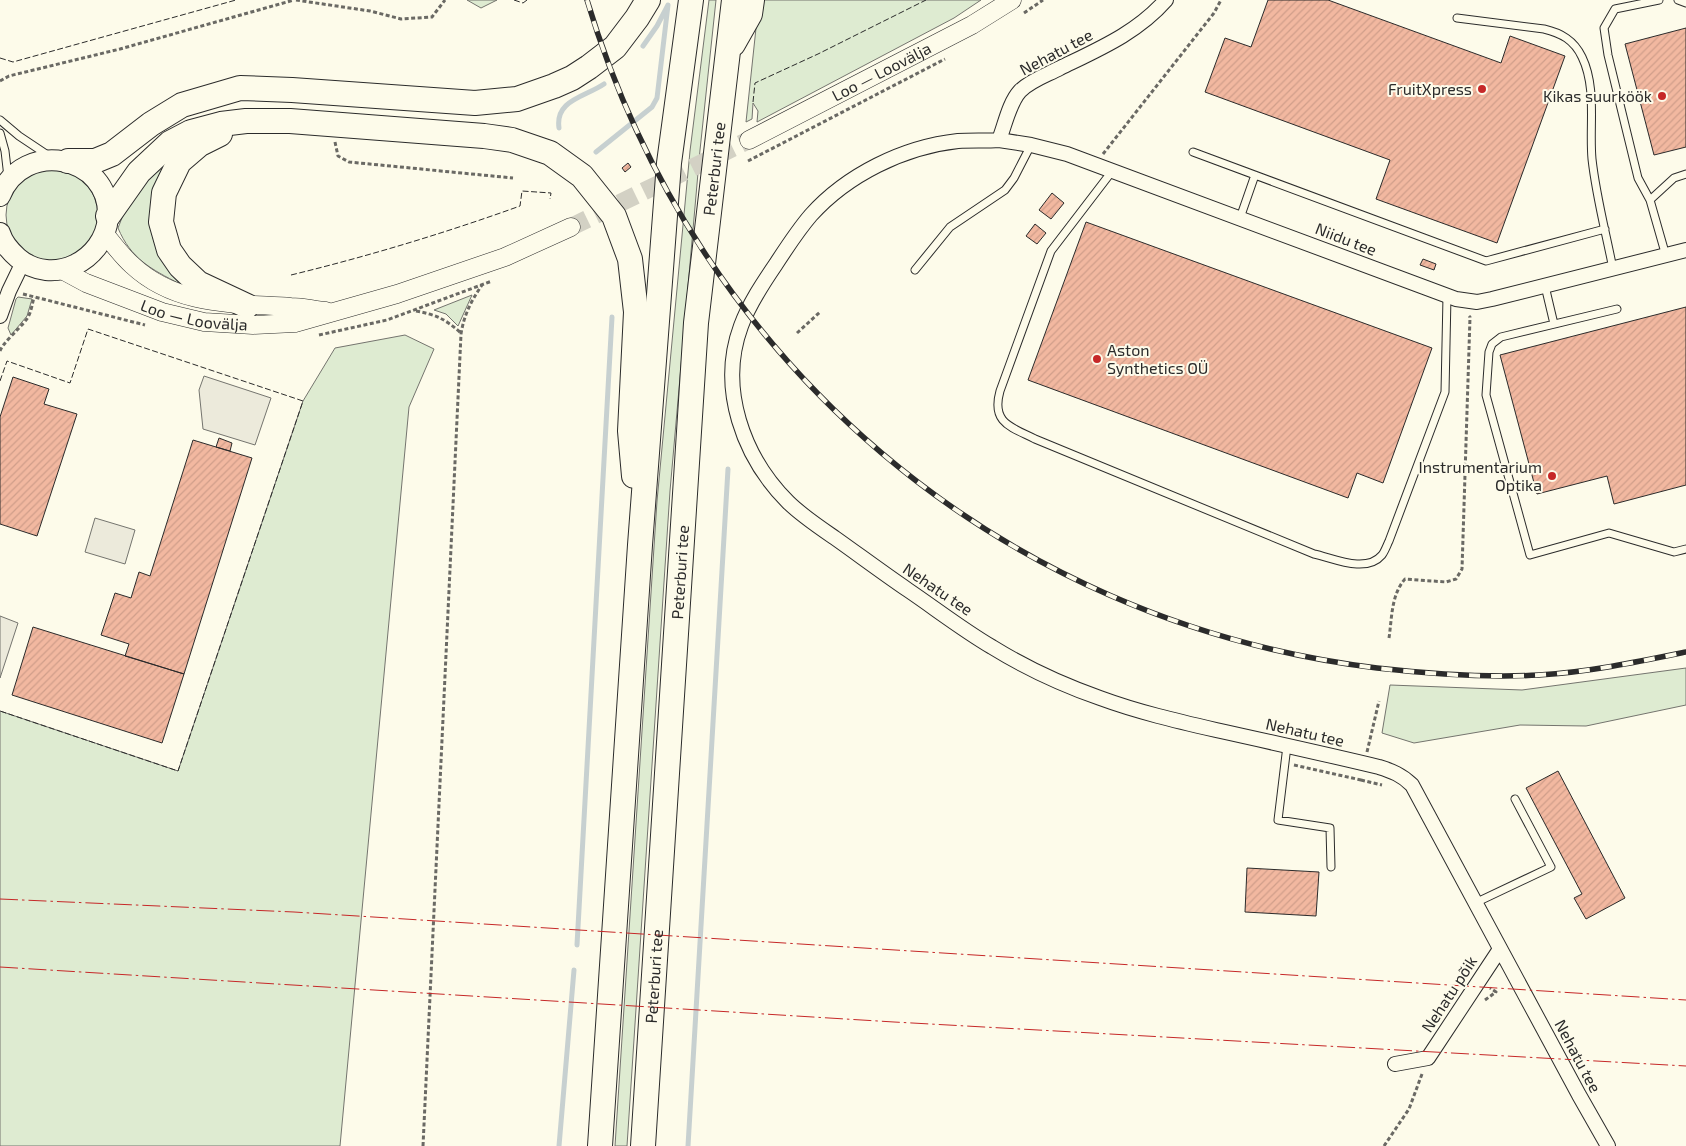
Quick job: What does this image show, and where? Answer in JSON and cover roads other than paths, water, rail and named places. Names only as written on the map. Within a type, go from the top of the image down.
[{"type":"highway","points":[[61,160],[98,160],[112,154],[151,124],[182,105],[240,88],[475,103],[517,99],[563,82],[589,68],[615,47],[648,0]]},
{"type":"highway","points":[[600,1146],[640,546],[669,162],[690,0]]},
{"type":"highway","name":"Peterburi tee","points":[[643,1146],[696,323],[734,0]]},
{"type":"highway","points":[[726,57],[750,14],[752,0]]},
{"type":"highway","points":[[106,225],[139,172],[170,143],[191,132],[221,124],[246,121],[290,120],[484,136],[512,140],[550,153],[582,176],[614,216],[630,258],[636,312],[630,431],[640,546]]},
{"type":"highway","points":[[246,121],[200,144],[179,162],[164,193],[161,222],[169,250],[180,266],[198,283],[247,306]]},
{"type":"main road","points":[[0,236],[10,251],[23,262],[42,269],[62,270],[76,265],[98,247],[106,225],[106,198],[98,182],[85,170],[61,160],[36,161],[21,169],[3,187]]},
{"type":"street","name":"Loo — Loovälja","points":[[749,140],[972,25],[1012,0]]},
{"type":"street","name":"Nehatu tee","points":[[1166,0],[1156,12],[1137,28],[1032,82],[1020,92],[1011,108],[999,140],[957,141],[917,150],[888,160],[860,175],[835,192],[812,214],[768,274],[752,303],[738,335],[734,351],[732,375],[740,424],[748,448],[766,478],[789,503],[818,526],[992,647],[1058,681],[1098,698],[1138,711],[1364,763],[1394,771],[1405,778],[1412,785],[1608,1146]]},
{"type":"street","name":"Niidu tee","points":[[999,140],[1031,145],[1095,163],[1240,218],[1447,303],[1456,299],[1477,302],[1686,250]]},
{"type":"street","name":"Loo — Loovälja","points":[[106,225],[132,266],[160,285],[189,297],[247,306],[293,307],[334,313]]},
{"type":"street","name":"Loo — Loovälja","points":[[62,270],[121,298],[162,312],[204,322],[253,325],[295,323],[397,294],[505,257],[571,227]]},
{"type":"street","points":[[0,316],[9,291],[23,262]]},
{"type":"street","name":"Nehatu põik","points":[[1395,1064],[1428,1058],[1500,949]]},
{"type":"lane","points":[[1659,0],[1615,9],[1604,28],[1608,55],[1633,160],[1638,178],[1650,200],[1666,256]]},
{"type":"lane","points":[[1678,0],[1686,3]]},
{"type":"lane","points":[[1458,18],[1544,28],[1563,36],[1575,46],[1586,65],[1592,113],[1590,138],[1593,162],[1613,269]]},
{"type":"lane","points":[[0,120],[20,136],[61,160]]},
{"type":"lane","points":[[0,133],[5,151],[3,187]]},
{"type":"lane","points":[[915,270],[950,227],[1005,190],[1014,178],[1031,145]]},
{"type":"lane","points":[[1192,152],[1486,261],[1606,229]]},
{"type":"lane","points":[[1113,170],[1051,251],[997,402],[1000,416],[1006,424],[1035,439],[1314,554],[1359,564],[1372,563],[1382,555],[1390,541],[1445,392],[1447,303]]},
{"type":"lane","points":[[1650,200],[1674,178],[1686,174]]},
{"type":"lane","points":[[1240,218],[1256,175]]},
{"type":"lane","points":[[1545,286],[1554,324]]},
{"type":"lane","points":[[1617,309],[1501,337],[1492,344],[1489,352],[1486,395],[1530,555],[1609,534],[1674,552],[1686,549]]},
{"type":"lane","points":[[1287,746],[1278,820],[1330,828],[1331,867]]},
{"type":"lane","points":[[1475,903],[1551,867],[1515,799]]},
{"type":"waterway","points":[[596,152],[652,107],[657,98],[668,5],[657,26],[643,46]]},
{"type":"waterway","points":[[559,128],[559,119],[566,105],[604,84]]},
{"type":"waterway","points":[[577,945],[612,317]]},
{"type":"waterway","points":[[688,1146],[728,469]]},
{"type":"waterway","points":[[559,1146],[574,970]]},
{"type":"tunnel","points":[[571,227],[749,140]]},
{"type":"railway","points":[[587,0],[637,131],[703,251],[785,359],[882,453],[990,532],[1110,595],[1239,641],[1377,668],[1458,675],[1539,675],[1595,669],[1686,652]]},
{"type":"place","name":"FruitXpress","points":[[1482,89]]},
{"type":"place","name":"Kikas suurköök","points":[[1662,96]]},
{"type":"place","name":"Aston Synthetics OÜ","points":[[1097,359]]},
{"type":"place","name":"Instrumentarium Optika","points":[[1552,476]]}]
